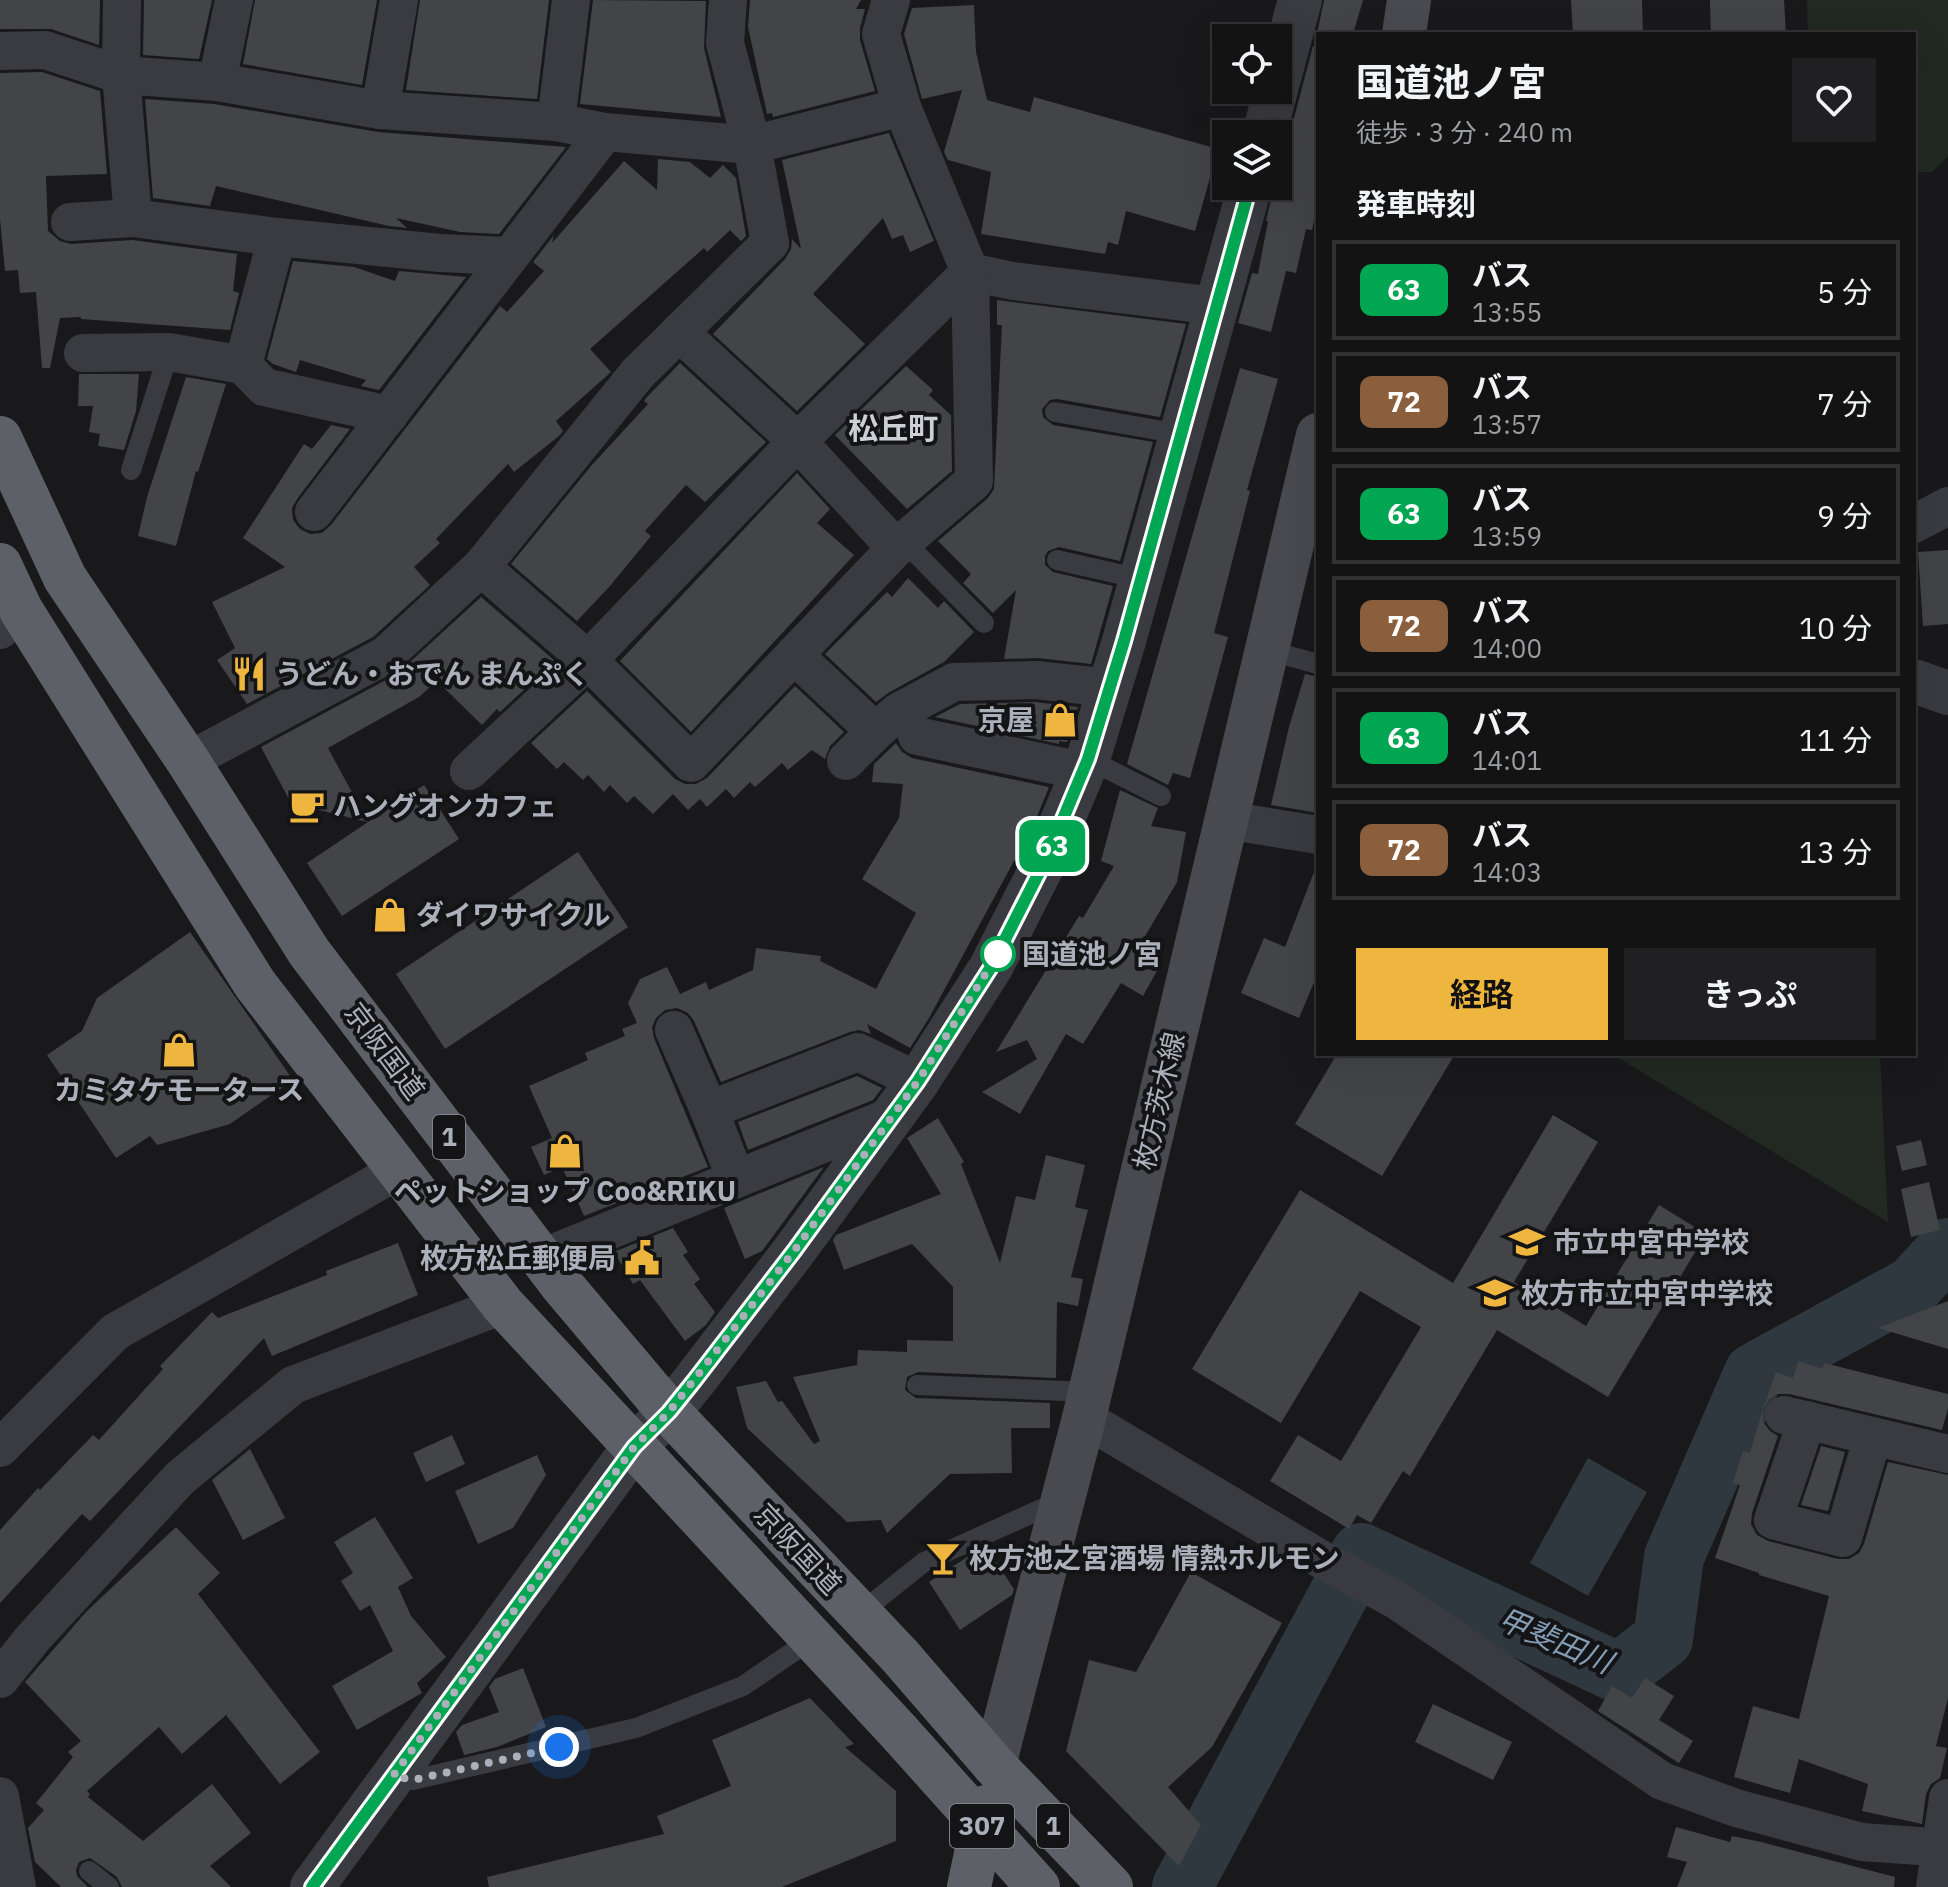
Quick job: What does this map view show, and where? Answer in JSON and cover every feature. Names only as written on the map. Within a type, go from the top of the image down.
[{"type":"highway","name":"京阪国道","points":[[0,438],[65,578],[188,761],[309,952],[541,1258],[669,1412],[859,1614],[994,1765],[1111,1887]]},
{"type":"highway","name":"京阪国道","points":[[0,565],[10,620],[255,984],[503,1305],[1038,1887]]},
{"type":"highway","name":"307","points":[[969,1887],[994,1765]]},
{"type":"main road","points":[[1404,32],[1409,0]]},
{"type":"main road","name":"枚方茨木線","points":[[994,1765],[1087,1405],[1267,650],[1309,510],[1316,452]]},
{"type":"street","points":[[122,0],[121,75],[133,218]]},
{"type":"street","points":[[217,82],[234,0]]},
{"type":"street","points":[[380,110],[399,0]]},
{"type":"street","points":[[556,122],[571,0]]},
{"type":"street","points":[[188,761],[386,655],[481,567],[638,373],[770,243],[752,145],[725,43],[728,0]]},
{"type":"street","points":[[481,567],[588,660],[691,763],[900,544],[974,481],[970,272],[902,107],[881,34],[891,0]]},
{"type":"street","points":[[1292,30],[1300,0]]},
{"type":"street","points":[[0,51],[45,50],[121,75],[217,82],[380,110],[556,122],[605,132],[752,145],[902,107]]},
{"type":"street","points":[[314,512],[605,132]]},
{"type":"street","points":[[312,1887],[634,1447],[669,1412],[794,1251],[918,1081],[991,967],[1048,855],[1085,765],[1110,688],[1246,200]]},
{"type":"street","points":[[70,222],[133,218],[277,237],[440,253],[508,256]]},
{"type":"street","points":[[243,365],[277,237]]},
{"type":"street","points":[[970,272],[1013,281],[1216,306]]},
{"type":"street","points":[[469,771],[588,660],[798,442],[970,272]]},
{"type":"street","points":[[679,332],[798,442],[900,544]]},
{"type":"street","points":[[83,353],[169,352],[243,365],[264,387],[389,415]]},
{"type":"street","points":[[1916,523],[1948,506]]},
{"type":"street","points":[[794,655],[860,717]]},
{"type":"street","points":[[846,761],[898,712],[954,682],[1036,680],[1110,688]]},
{"type":"street","points":[[1916,682],[1948,693]]},
{"type":"street","points":[[917,736],[1085,765]]},
{"type":"street","points":[[1226,820],[1316,835]]},
{"type":"street","points":[[674,1030],[736,1179]]},
{"type":"street","points":[[709,1110],[858,1052],[918,1081]]},
{"type":"street","points":[[541,1258],[892,1116]]},
{"type":"street","points":[[0,1448],[115,1332],[399,1170]]},
{"type":"street","points":[[0,1679],[33,1638],[180,1478],[293,1385],[503,1305]]},
{"type":"street","points":[[1087,1405],[1319,1558],[1396,1600],[1662,1781],[1736,1808],[1862,1842],[1944,1848]]},
{"type":"street","points":[[1873,1436],[1843,1538],[1773,1520],[1796,1417],[1948,1454]]},
{"type":"street","points":[[1935,1887],[1944,1848],[1948,1798]]},
{"type":"street","points":[[0,1799],[17,1887]]},
{"type":"lane","points":[[131,470],[169,352]]},
{"type":"lane","points":[[1055,412],[1180,434]]},
{"type":"lane","points":[[900,544],[984,623]]},
{"type":"lane","points":[[1057,560],[1141,579]]},
{"type":"lane","points":[[1267,650],[1316,663]]},
{"type":"lane","points":[[1085,765],[1161,796]]},
{"type":"lane","points":[[917,1385],[1087,1405]]},
{"type":"lane","points":[[859,1614],[924,1562],[1063,1499]]},
{"type":"lane","points":[[393,1776],[413,1780],[636,1728],[743,1686],[812,1639]]},
{"type":"lane","points":[[89,1871],[109,1887]]},
{"type":"shaded area","points":[[1807,0],[1948,0],[1948,156],[1932,172],[1916,172],[1916,32],[1808,32]]},
{"type":"shaded area","points":[[1615,1056],[1880,1056],[1888,1222]]},
{"type":"shaded area","points":[[1588,1458],[1647,1492],[1588,1596],[1530,1563]]},
{"type":"building","points":[[0,0],[100,0],[99,45],[51,29],[0,29]]},
{"type":"building","points":[[144,0],[212,0],[199,59],[143,55]]},
{"type":"building","points":[[255,0],[377,0],[362,85],[243,64]]},
{"type":"building","points":[[420,0],[549,0],[537,99],[406,90]]},
{"type":"building","points":[[593,0],[706,1],[704,48],[721,117],[580,104]]},
{"type":"building","points":[[750,0],[861,0],[856,9],[865,9],[860,40],[875,91],[773,117],[772,113],[767,114],[748,27]]},
{"type":"building","points":[[1324,0],[1363,0],[1354,32],[1317,32]]},
{"type":"building","points":[[1571,0],[1642,0],[1643,32],[1573,32]]},
{"type":"building","points":[[1710,0],[1784,0],[1786,32],[1711,32]]},
{"type":"building","points":[[974,5],[976,52],[987,100],[1030,112],[1034,97],[1212,147],[1212,170],[1195,231],[1126,211],[1118,245],[1108,242],[1105,254],[981,234],[991,172],[948,160],[944,152],[962,90],[922,99],[904,34],[912,8]]},
{"type":"building","points":[[1313,46],[1316,47],[1316,212],[1312,230],[1306,229],[1296,273],[1286,271],[1271,332],[1238,323],[1252,273],[1258,274],[1271,200],[1292,200],[1292,126]]},
{"type":"building","points":[[42,72],[100,91],[107,174],[46,176],[48,231],[60,241],[71,244],[132,240],[237,254],[233,291],[239,293],[230,330],[81,317],[60,318],[50,368],[42,368],[36,292],[20,293],[18,270],[5,271],[0,219],[0,73]]},
{"type":"building","points":[[145,99],[214,104],[378,132],[566,147],[499,234],[460,232],[396,218],[407,228],[389,226],[216,186],[210,206],[153,198]]},
{"type":"building","points":[[889,133],[934,241],[910,252],[903,235],[892,239],[883,218],[813,294],[865,344],[797,411],[713,334],[785,259],[792,239],[801,249],[782,160]]},
{"type":"building","points":[[658,159],[690,162],[710,178],[723,165],[736,178],[746,236],[741,241],[730,230],[707,252],[704,248],[590,349],[611,372],[556,421],[563,431],[559,436],[514,472],[508,464],[436,539],[440,543],[414,567],[430,585],[373,637],[247,704],[217,660],[235,648],[212,602],[285,567],[243,538],[304,444],[312,449],[331,425],[350,429],[292,508],[293,520],[300,529],[310,534],[322,533],[500,306],[507,312],[544,271],[533,262],[554,235],[552,243],[624,161],[657,190]]},
{"type":"building","points":[[293,261],[354,267],[395,281],[399,271],[466,277],[379,390],[361,386],[366,380],[300,360],[296,372],[267,359]]},
{"type":"building","points":[[997,300],[1186,324],[1160,417],[1057,399],[1050,400],[1042,409],[1043,417],[1053,425],[1153,442],[1120,561],[1059,547],[1048,551],[1045,556],[1045,565],[1053,572],[1113,586],[1091,664],[1038,658],[1004,659],[1016,590],[993,613],[963,583],[971,574],[938,541],[988,498],[994,489],[1002,325],[997,325]]},
{"type":"building","points":[[680,363],[766,442],[705,502],[686,485],[645,531],[651,536],[577,621],[511,564],[591,466],[648,404],[644,401],[647,397]]},
{"type":"building","points":[[906,366],[933,390],[929,395],[951,415],[952,471],[907,509],[835,435]]},
{"type":"building","points":[[1240,368],[1278,379],[1247,490],[1250,491],[1214,633],[1228,637],[1190,778],[1173,773],[1168,785],[1127,764]]},
{"type":"building","points":[[79,374],[139,374],[136,411],[124,450],[98,446],[100,434],[89,432],[93,406],[78,406]]},
{"type":"building","points":[[186,377],[226,384],[196,471],[176,546],[138,536],[147,497]]},
{"type":"building","points":[[797,473],[830,509],[817,523],[854,555],[691,732],[620,661]]},
{"type":"building","points":[[1948,550],[1948,624],[1923,626],[1918,552]]},
{"type":"building","points":[[908,578],[938,608],[944,601],[974,632],[944,662],[876,702],[825,654],[887,592],[892,597]]},
{"type":"building","points":[[481,597],[555,661],[482,725],[437,681],[419,697],[328,748],[368,822],[291,803],[261,747],[397,674]]},
{"type":"building","points":[[1305,674],[1316,677],[1316,813],[1271,805]]},
{"type":"building","points":[[795,686],[844,732],[830,746],[825,759],[812,750],[788,770],[782,763],[755,787],[750,782],[734,798],[726,789],[707,807],[700,799],[688,810],[673,794],[653,814],[634,796],[627,803],[610,785],[604,792],[588,775],[583,780],[564,762],[557,769],[531,743],[587,691],[675,779],[685,784],[696,784],[707,778]]},
{"type":"building","points":[[1035,702],[1078,707],[1067,742],[1059,741],[1059,744],[935,717],[960,704]]},
{"type":"building","points":[[896,743],[902,752],[912,758],[1049,787],[1034,824],[910,1048],[867,1024],[871,1034],[859,1030],[850,1032],[721,1082],[688,1013],[677,1008],[665,1010],[652,1027],[654,1038],[708,1167],[584,1216],[562,1167],[544,1175],[531,1147],[552,1138],[529,1086],[588,1060],[585,1053],[625,1036],[622,1029],[637,1023],[628,1003],[640,979],[667,967],[680,994],[706,982],[709,990],[753,970],[756,948],[821,956],[820,961],[876,989],[916,913],[862,879],[899,818],[903,784],[872,782],[874,764]]},
{"type":"building","points":[[424,785],[459,839],[342,916],[307,863]]},
{"type":"building","points":[[1120,790],[1158,808],[1151,826],[1186,832],[1177,882],[1134,955],[1158,969],[1143,996],[1121,983],[1083,1044],[1066,1034],[1020,1114],[982,1092],[1037,1059],[1027,1040],[996,1052],[1079,916],[1083,918],[1114,866],[1101,861]]},
{"type":"building","points":[[578,852],[628,927],[445,1049],[396,974]]},
{"type":"building","points":[[1316,867],[1316,978],[1299,1018],[1241,993],[1264,938],[1285,947]]},
{"type":"building","points":[[190,932],[293,1080],[230,1124],[157,1145],[150,1136],[116,1158],[47,1055],[82,1031],[97,998]]},
{"type":"building","points":[[1336,1056],[1454,1056],[1382,1176],[1295,1124]]},
{"type":"building","points":[[857,1076],[882,1088],[873,1100],[748,1150],[738,1122]]},
{"type":"building","points":[[1553,1115],[1598,1142],[1514,1282],[1586,1326],[1659,1205],[1706,1234],[1608,1397],[1497,1330],[1410,1476],[1403,1471],[1371,1523],[1357,1515],[1349,1529],[1270,1481],[1298,1435],[1341,1461],[1421,1327],[1360,1291],[1281,1423],[1192,1369],[1300,1190],[1453,1283]]},
{"type":"building","points":[[938,1118],[964,1162],[961,1164],[1000,1263],[1016,1196],[1035,1200],[1046,1155],[1085,1165],[1075,1207],[1088,1210],[1071,1277],[1083,1279],[1078,1306],[1057,1302],[1056,1378],[918,1372],[907,1377],[905,1390],[916,1398],[1050,1403],[1050,1428],[1011,1428],[1012,1473],[950,1474],[887,1533],[881,1520],[847,1522],[747,1428],[736,1387],[766,1381],[778,1402],[782,1401],[814,1444],[820,1441],[793,1377],[857,1365],[858,1350],[907,1352],[907,1340],[953,1341],[953,1287],[912,1244],[844,1270],[833,1240],[836,1235],[941,1194],[907,1138]]},
{"type":"building","points":[[1921,1140],[1927,1165],[1902,1171],[1896,1146]]},
{"type":"building","points":[[824,1167],[762,1251],[745,1259],[724,1208]]},
{"type":"building","points":[[1929,1182],[1940,1230],[1911,1237],[1901,1189]]},
{"type":"building","points":[[673,1228],[688,1252],[683,1255],[700,1279],[694,1284],[715,1312],[706,1325],[685,1341],[640,1280],[633,1284],[614,1252]]},
{"type":"building","points":[[398,1243],[418,1295],[272,1356],[264,1338],[90,1521],[82,1514],[0,1603],[0,1530],[93,1435],[99,1440],[163,1369],[160,1366],[212,1312],[218,1318]]},
{"type":"building","points":[[1948,1301],[1948,1349],[1878,1328]]},
{"type":"building","points":[[1798,1361],[1823,1369],[1824,1363],[1948,1394],[1942,1430],[1789,1394],[1777,1394],[1769,1399],[1763,1409],[1776,1372],[1793,1378]]},
{"type":"building","points":[[1763,1409],[1763,1422],[1778,1436],[1751,1524],[1757,1535],[1768,1541],[1849,1559],[1859,1553],[1864,1544],[1888,1462],[1948,1475],[1948,1698],[1936,1746],[1947,1748],[1940,1778],[1931,1784],[1926,1794],[1922,1824],[1862,1811],[1868,1784],[1799,1759],[1790,1793],[1734,1777],[1753,1706],[1799,1719],[1829,1596],[1715,1558],[1740,1485],[1733,1483],[1743,1451],[1750,1453]]},
{"type":"building","points":[[452,1435],[465,1464],[426,1482],[413,1453]]},
{"type":"building","points":[[1821,1446],[1845,1452],[1828,1511],[1801,1505]]},
{"type":"building","points":[[250,1449],[285,1518],[243,1540],[212,1480]]},
{"type":"building","points":[[537,1455],[546,1475],[513,1528],[478,1544],[455,1491]]},
{"type":"building","points":[[375,1517],[413,1578],[398,1587],[411,1616],[446,1657],[417,1683],[422,1693],[357,1730],[332,1686],[393,1651],[370,1605],[360,1611],[341,1581],[353,1573],[334,1542]]},
{"type":"building","points":[[176,1527],[220,1573],[198,1594],[320,1752],[280,1784],[226,1715],[182,1754],[159,1727],[87,1791],[90,1794],[88,1797],[143,1841],[212,1784],[251,1833],[210,1866],[231,1887],[122,1887],[117,1877],[90,1858],[79,1862],[76,1870],[77,1876],[88,1887],[61,1887],[35,1862],[28,1828],[44,1810],[36,1803],[73,1757],[68,1752],[81,1741],[25,1682],[86,1612]]},
{"type":"building","points":[[987,1548],[1014,1589],[1012,1595],[960,1630],[929,1582]]},
{"type":"building","points":[[1191,1572],[1282,1623],[1212,1747],[1168,1787],[1201,1825],[1179,1866],[1066,1751],[1089,1660],[1136,1672]]},
{"type":"building","points":[[523,1668],[546,1727],[497,1747],[464,1755],[456,1732],[462,1725],[499,1712],[489,1687],[495,1679]]},
{"type":"building","points":[[1645,1678],[1674,1696],[1659,1720],[1693,1741],[1679,1763],[1598,1711],[1612,1686],[1632,1698]]},
{"type":"building","points":[[810,1698],[854,1744],[845,1747],[896,1791],[896,1841],[782,1887],[489,1887],[487,1877],[664,1834],[657,1816],[731,1786],[712,1740]]},
{"type":"building","points":[[1433,1704],[1512,1742],[1493,1780],[1415,1742]]},
{"type":"building","points":[[1676,1827],[1730,1842],[1732,1836],[1761,1842],[1895,1877],[1894,1887],[1677,1887],[1687,1862],[1667,1857]]},
{"type":"waterway","name":"甲斐田川","points":[[1182,1887],[1361,1553],[1619,1673],[1663,1639],[1674,1557],[1754,1373],[1913,1286],[1948,1248]]},
{"type":"bus line","name":"63","points":[[312,1887],[634,1447],[669,1412],[794,1251],[918,1081],[991,967],[1048,855],[1088,759],[1124,641],[1246,200]]},
{"type":"place","name":"うどん・おでん まんぷく","points":[[249,674]]},
{"type":"place","name":"京屋","points":[[1060,720]]},
{"type":"place","name":"ハングオンカフェ","points":[[307,806]]},
{"type":"place","name":"ダイワサイクル","points":[[390,915]]},
{"type":"place","name":"国道池ノ宮","points":[[998,954]]},
{"type":"place","name":"カミタケモータース","points":[[179,1050]]},
{"type":"place","name":"ペットショップ Coo&RIKU","points":[[565,1151]]},
{"type":"place","name":"市立中宮中学校","points":[[1527,1242]]},
{"type":"place","name":"枚方松丘郵便局","points":[[642,1258]]},
{"type":"place","name":"枚方市立中宮中学校","points":[[1495,1293]]},
{"type":"place","name":"枚方池之宮酒場 情熱ホルモン","points":[[943,1558]]},
{"type":"district","name":"松丘町","points":[[893,429]]},
{"type":"route","points":[[559,1747],[413,1780],[393,1776],[634,1447],[669,1412],[794,1251],[918,1081],[998,954]]}]
